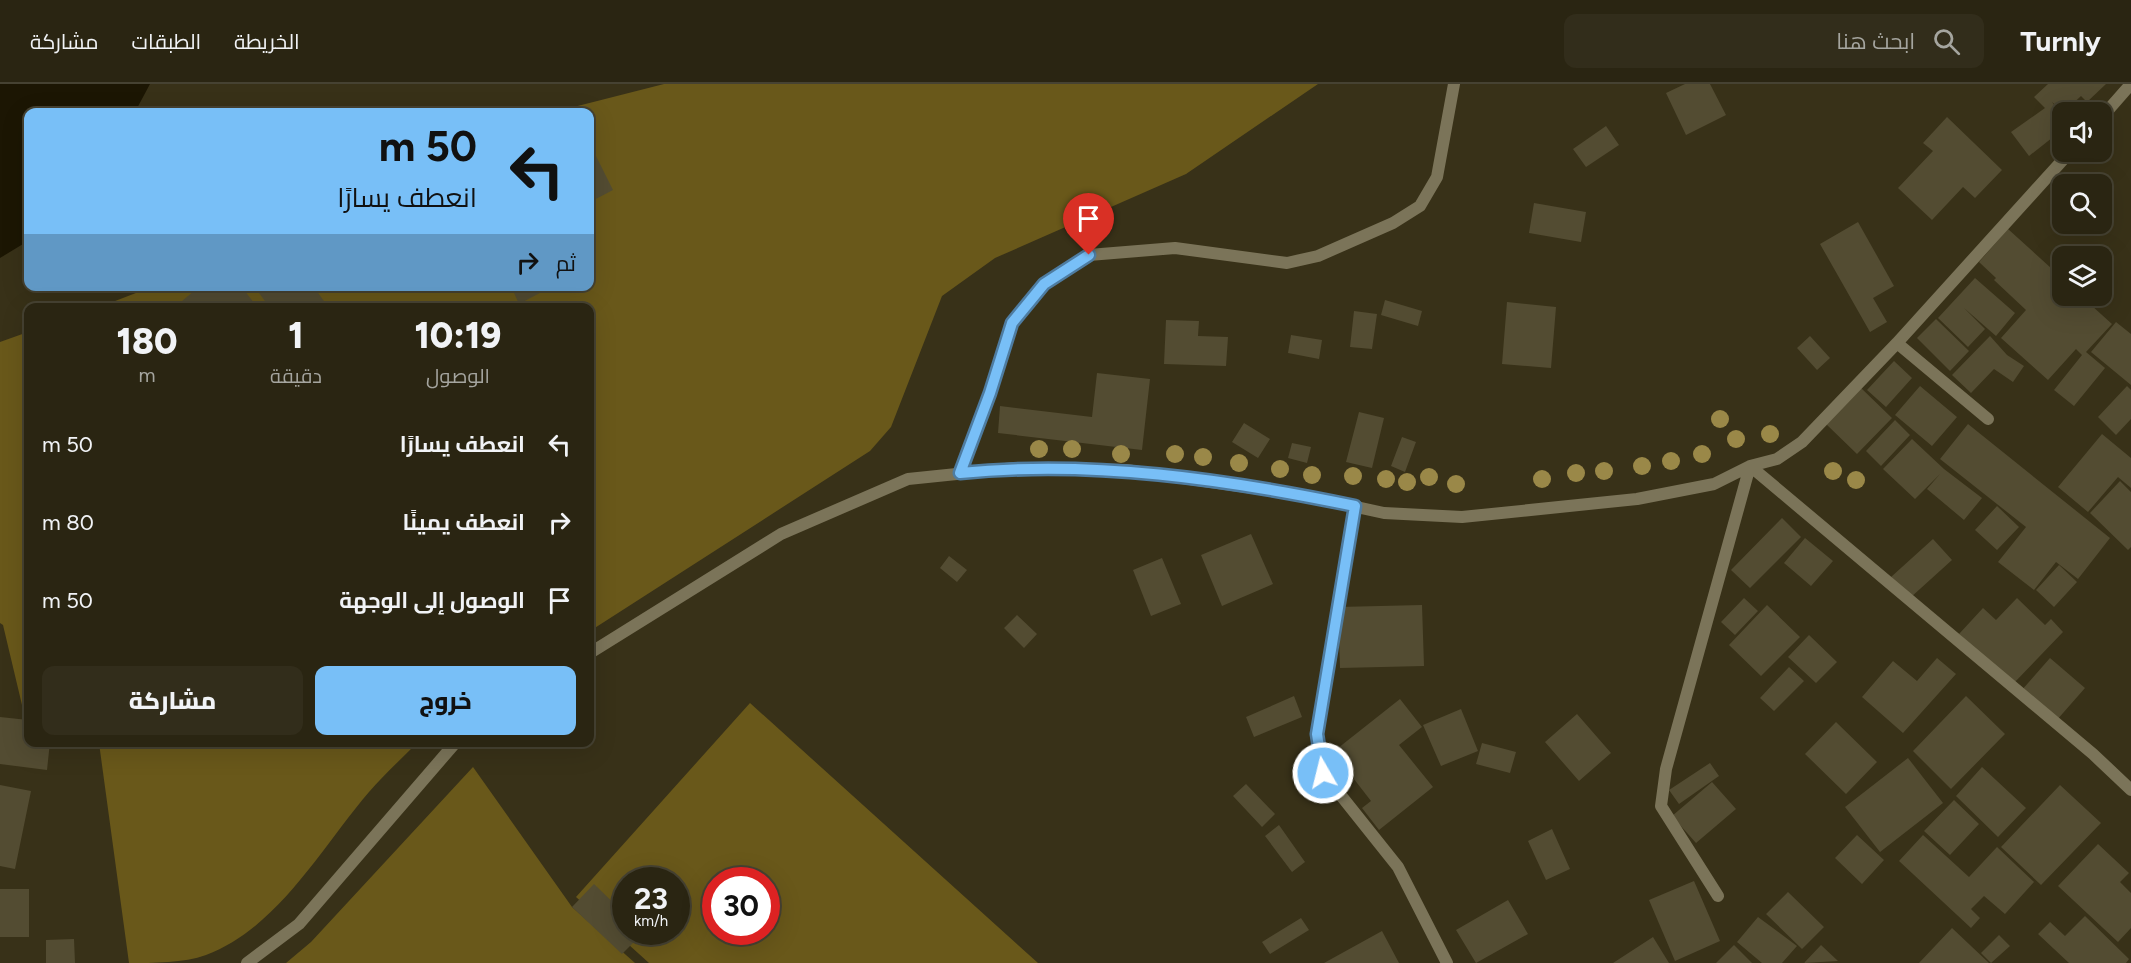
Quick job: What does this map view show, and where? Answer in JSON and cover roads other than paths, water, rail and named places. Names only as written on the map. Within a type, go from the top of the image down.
[{"type":"street","points":[[960,473],[990,393],[1012,323],[1044,284],[1089,255],[1175,248],[1287,263],[1318,256],[1393,223],[1420,206],[1437,177],[1454,84]]},
{"type":"street","points":[[2112,106],[2131,84]]},
{"type":"street","points":[[594,651],[781,534],[908,479],[1015,468],[1126,470],[1302,495],[1384,513],[1462,517],[1637,499],[1714,484],[1750,466],[1778,459],[1802,442],[1897,343],[2061,162]]},
{"type":"street","points":[[1897,343],[1988,419]]},
{"type":"street","points":[[1750,466],[2093,754],[2131,790]]},
{"type":"street","points":[[1718,896],[1660,806],[1666,769],[1750,466]]},
{"type":"street","points":[[1355,506],[1317,734],[1323,773],[1398,867],[1447,963]]},
{"type":"street","points":[[247,963],[298,924],[452,747]]}]
